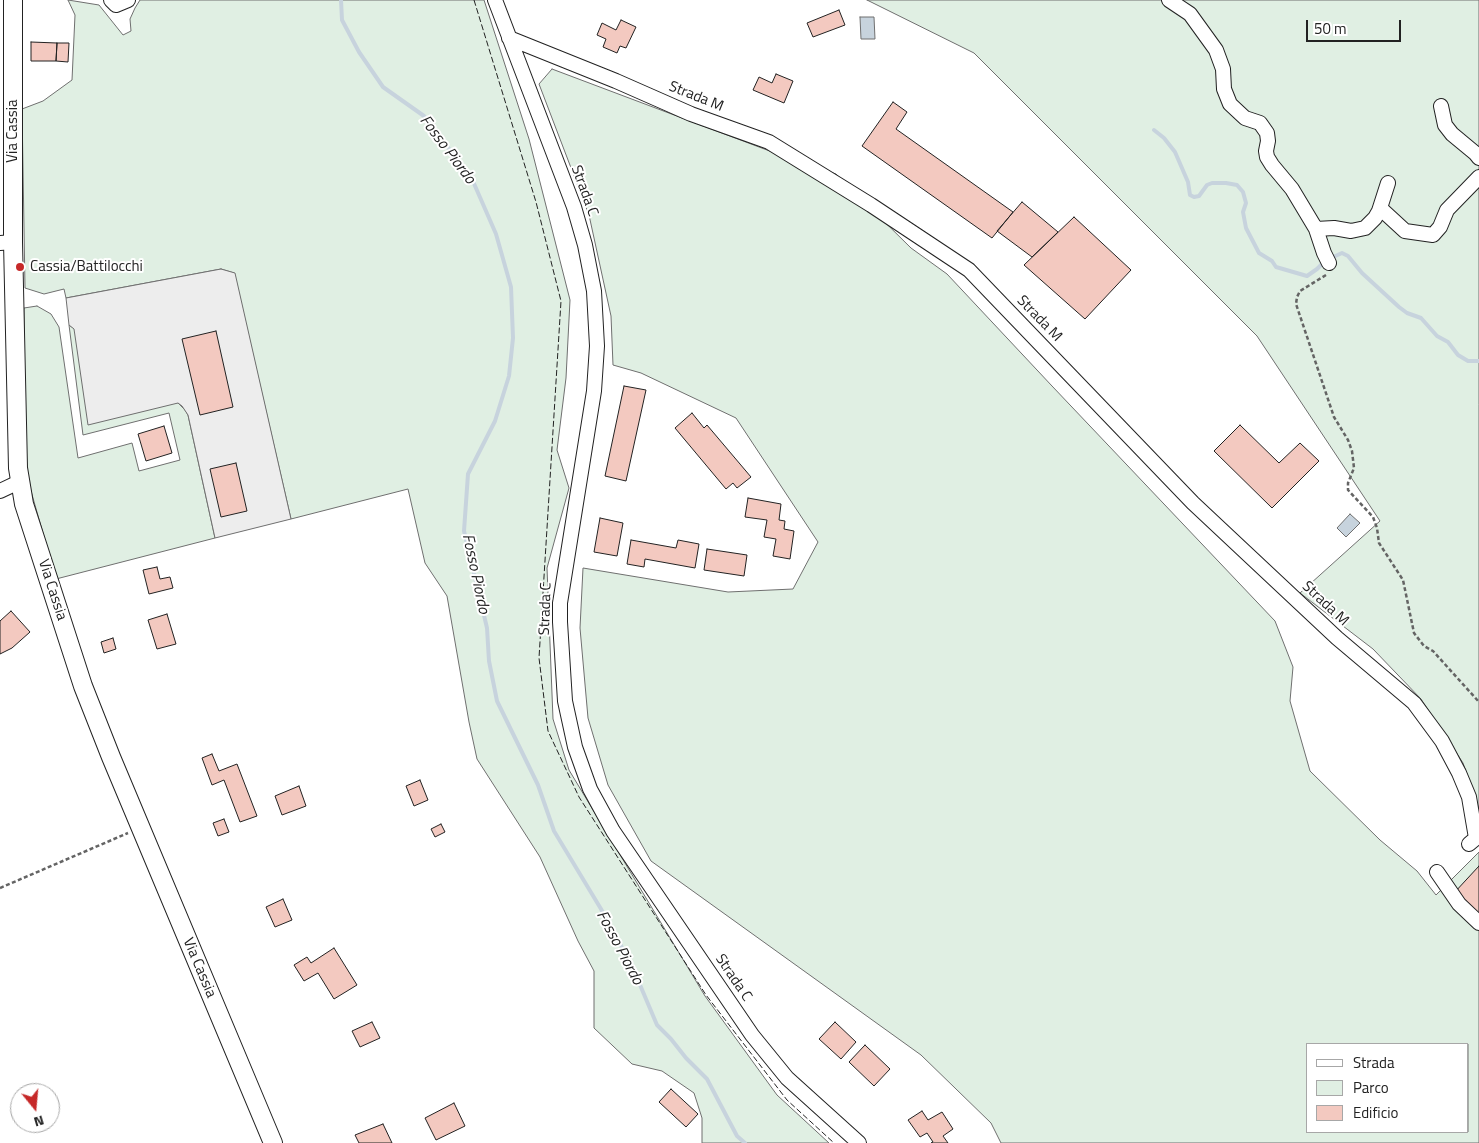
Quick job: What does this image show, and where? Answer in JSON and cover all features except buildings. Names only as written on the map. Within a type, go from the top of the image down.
[{"type":"main road","name":"Via Cassia","points":[[14,0],[6,243],[19,482],[27,515],[83,686],[140,828],[274,1143]]},
{"type":"street","points":[[111,0],[116,5],[128,0]]},
{"type":"street","name":"Strada C","points":[[495,0],[574,207],[586,244],[594,292],[596,346],[594,391],[560,603],[564,694],[575,747],[590,789],[613,831],[752,1035],[787,1078],[858,1143]]},
{"type":"street","points":[[1169,0],[1190,14],[1216,50],[1223,69],[1224,89],[1230,104],[1245,118],[1260,123],[1267,132],[1267,156],[1292,189],[1316,229],[1328,260]]},
{"type":"street","name":"Strada M","points":[[509,38],[616,81],[691,114],[769,142],[872,204],[969,270],[1193,503],[1337,638],[1414,703],[1442,741],[1468,797],[1476,838],[1469,844]]},
{"type":"street","points":[[1441,106],[1445,124],[1452,134],[1479,158]]},
{"type":"street","points":[[1380,208],[1405,231],[1433,235],[1440,227],[1447,210],[1479,177]]},
{"type":"street","points":[[1316,229],[1334,228],[1351,231],[1365,228],[1375,218],[1388,183]]},
{"type":"street","points":[[0,491],[19,482]]},
{"type":"street","points":[[1436,872],[1459,904],[1479,923]]},
{"type":"path","points":[[1328,260],[1329,272],[1300,291],[1296,304],[1334,417],[1348,440],[1352,451],[1354,468],[1348,483],[1348,490],[1373,517],[1380,543],[1403,580],[1414,633],[1424,646],[1433,651],[1479,702]]},
{"type":"path","points":[[0,888],[140,828]]},
{"type":"green space","points":[[68,0],[99,5],[123,35],[131,31],[130,19],[140,0],[484,0],[529,139],[570,300],[566,378],[557,450],[569,488],[547,568],[553,719],[569,770],[705,996],[777,1095],[829,1143],[702,1143],[702,1118],[694,1093],[662,1071],[632,1064],[594,1028],[594,971],[578,941],[540,857],[477,759],[447,596],[425,563],[408,489],[291,519],[234,273],[221,269],[66,298],[64,289],[44,294],[25,288],[22,109],[43,101],[72,80],[75,15]]},
{"type":"green space","points":[[867,0],[1479,0],[1479,809],[1463,763],[1421,699],[1373,649],[1300,593],[1380,521],[1257,336],[974,53]]},
{"type":"green space","points":[[552,69],[836,174],[911,248],[947,274],[1275,621],[1293,667],[1290,701],[1310,771],[1380,840],[1417,871],[1436,895],[1479,852],[1479,1143],[1001,1143],[991,1123],[921,1055],[651,861],[608,785],[588,718],[580,628],[583,568],[728,592],[793,589],[818,542],[736,418],[641,373],[613,365],[611,316],[589,215],[539,84]]},
{"type":"green space","points":[[37,306],[51,314],[59,327],[78,458],[132,443],[139,471],[180,460],[169,413],[83,435],[69,325],[178,403],[185,410],[188,415],[215,538],[56,579],[27,477],[24,446],[24,308]]},
{"type":"shaded area","points":[[860,17],[874,17],[875,39],[861,39]]},
{"type":"shaded area","points":[[221,269],[235,273],[291,519],[215,538],[188,415],[182,406],[178,403],[88,425],[74,329],[69,325],[66,298]]},
{"type":"shaded area","points":[[1350,514],[1360,523],[1346,537],[1337,528]]},
{"type":"waterway","name":"Fosso Piordo","points":[[341,0],[342,20],[359,52],[383,87],[424,116],[472,179],[496,234],[511,287],[513,338],[509,376],[495,421],[468,474],[464,531],[487,628],[489,661],[497,701],[538,785],[554,831],[601,909],[632,966],[657,1025],[707,1079],[737,1136],[745,1143]]},
{"type":"waterway","points":[[1154,130],[1164,138],[1175,152],[1188,182],[1190,195],[1194,197],[1199,196],[1207,185],[1212,183],[1237,185],[1243,192],[1246,203],[1243,212],[1246,228],[1259,253],[1272,261],[1276,267],[1307,276],[1325,261]]},
{"type":"waterway","points":[[1331,258],[1342,253],[1348,256],[1362,273],[1399,307],[1407,313],[1421,318],[1437,336],[1448,342],[1458,355],[1468,361],[1479,361]]},
{"type":"fence","points":[[474,0],[536,202],[561,301],[539,658],[548,731],[579,797],[706,995],[787,1100],[834,1143]]},
{"type":"place","name":"Cassia/Battilocchi","points":[[20,267]]}]
